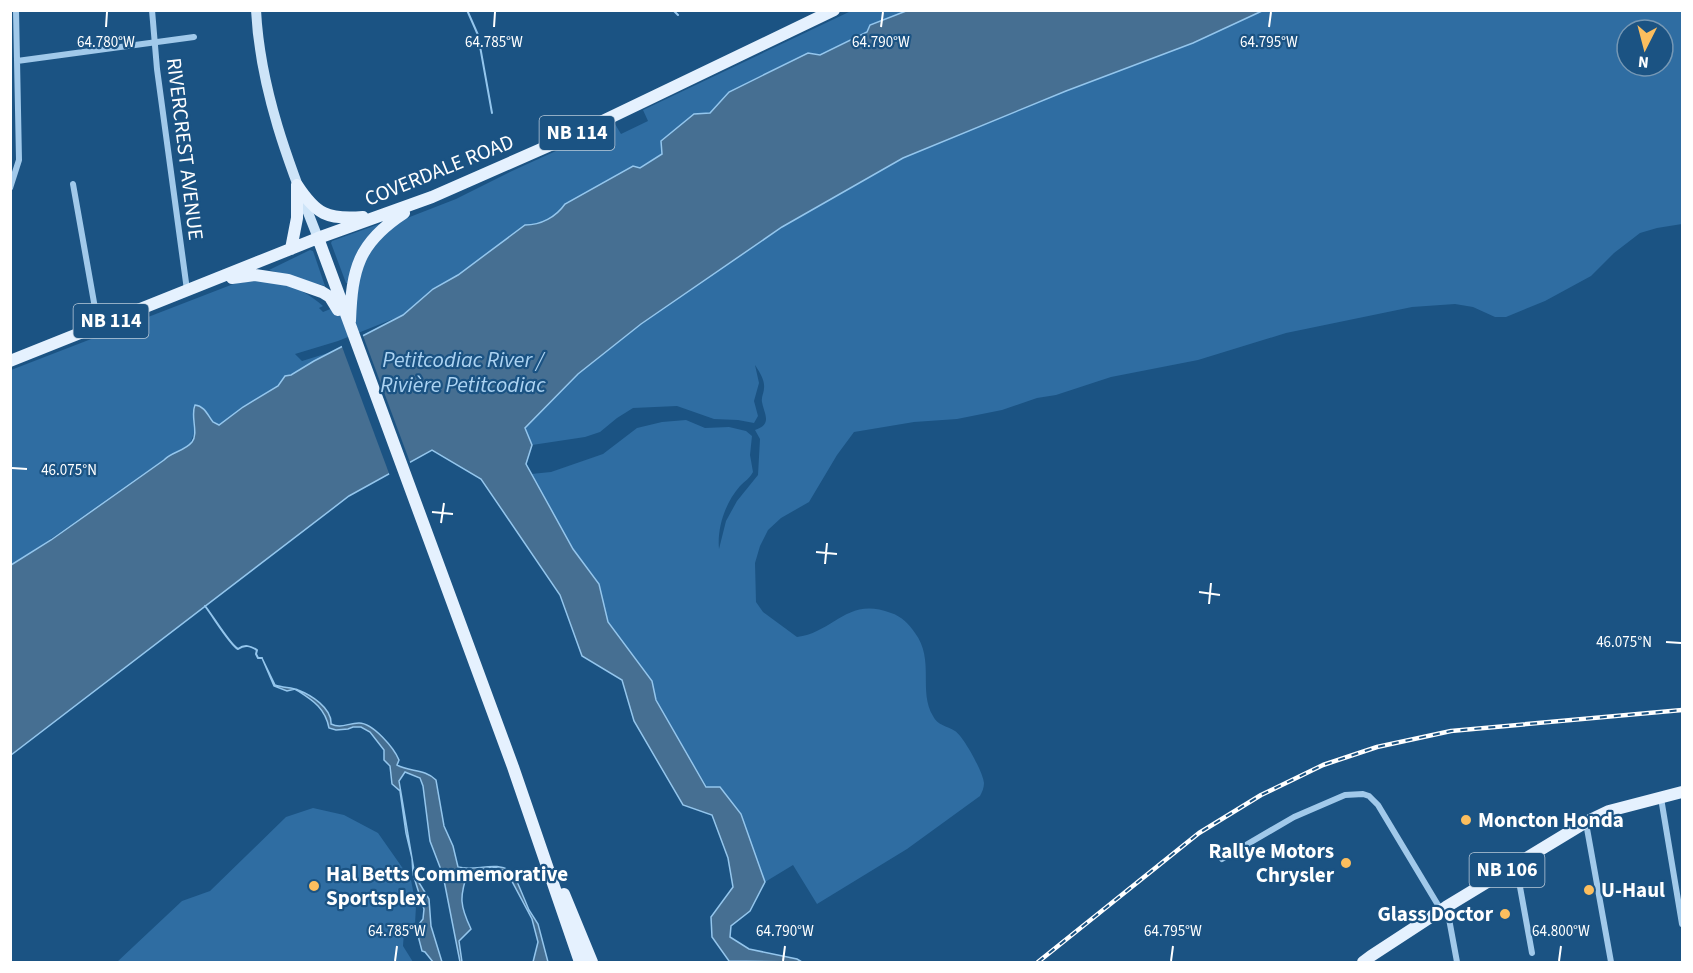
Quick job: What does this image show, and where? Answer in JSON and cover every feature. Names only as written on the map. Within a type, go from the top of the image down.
[{"type":"main road","points":[[256,10],[273,113],[297,185],[531,816],[580,963]]},
{"type":"main road","name":"COVERDALE ROAD","points":[[318,238],[422,201],[580,132],[834,10]]},
{"type":"main road","points":[[297,185],[310,204],[318,211],[348,218],[379,216]]},
{"type":"main road","points":[[291,249],[297,218],[297,185]]},
{"type":"main road","points":[[341,299],[369,242],[384,227],[422,201]]},
{"type":"main road","name":"NB 114","points":[[10,361],[318,238]]},
{"type":"main road","points":[[211,282],[246,276],[274,277],[341,299]]},
{"type":"main road","name":"NB 106","points":[[1364,963],[1379,957],[1444,909],[1586,822],[1609,812],[1683,792]]},
{"type":"main road","points":[[531,816],[592,963]]},
{"type":"street","points":[[10,188],[19,160],[16,10]]},
{"type":"street","name":"RIVERCREST AVENUE","points":[[152,10],[157,69],[187,291]]},
{"type":"street","points":[[17,61],[194,37]]},
{"type":"street","points":[[10,146],[19,145]]},
{"type":"street","points":[[73,184],[98,326]]},
{"type":"street","points":[[1222,859],[1294,817],[1345,795],[1369,796],[1378,805],[1444,909],[1457,963]]},
{"type":"street","points":[[1661,798],[1683,924]]},
{"type":"street","points":[[1586,822],[1611,963]]},
{"type":"street","points":[[1516,864],[1532,953]]},
{"type":"shaded area","points":[[851,11],[906,11],[870,25],[867,32],[820,55],[808,53],[729,92],[710,113],[694,114],[662,141],[662,154],[566,204],[548,219],[537,224],[525,225],[458,275],[433,289],[403,315],[338,341],[295,354],[302,361],[328,353],[283,380],[278,386],[219,425],[193,408],[194,433],[190,444],[11,565],[11,370],[236,283],[261,281],[292,287],[323,306],[319,308],[323,312],[355,299],[358,277],[374,243],[402,220],[456,199],[615,124],[621,134],[648,121],[643,110]]},
{"type":"shaded area","points":[[1262,11],[1682,11],[1682,224],[1640,233],[1614,253],[1591,276],[1545,301],[1506,317],[1495,317],[1473,307],[1455,304],[1412,307],[1286,333],[1198,360],[1111,377],[1002,410],[957,419],[914,422],[854,432],[837,455],[809,502],[781,518],[768,530],[755,563],[756,602],[763,612],[797,637],[822,629],[852,612],[863,609],[876,609],[898,616],[910,626],[921,643],[926,665],[927,696],[933,716],[940,723],[955,731],[963,740],[980,771],[984,787],[980,796],[907,849],[817,904],[793,865],[765,882],[755,854],[720,787],[707,787],[656,700],[652,681],[608,622],[599,584],[573,549],[531,474],[551,472],[603,454],[637,428],[662,422],[686,420],[705,428],[729,427],[746,431],[752,436],[750,455],[753,472],[740,486],[726,508],[719,533],[719,549],[726,521],[737,501],[758,475],[760,439],[755,430],[761,428],[766,422],[762,400],[764,385],[760,373],[755,365],[759,383],[754,401],[758,416],[754,423],[714,419],[677,406],[633,408],[600,432],[585,437],[532,445],[525,428],[578,374],[641,324],[782,227],[903,158],[1066,91],[1193,43]]},
{"type":"shaded area","points":[[382,223],[348,283],[346,283],[332,241]]},
{"type":"shaded area","points":[[310,250],[313,251],[325,286],[269,270]]},
{"type":"shaded area","name":"Hal Betts Commemorative Sportsplex","points":[[313,808],[344,815],[378,833],[411,880],[416,906],[415,924],[404,931],[403,946],[413,962],[117,962],[182,901],[210,891],[286,817]]},
{"type":"water","name":"Petitcodiac River / Rivière Petitcodiac","points":[[906,11],[1262,11],[1193,43],[1066,91],[903,158],[782,227],[641,324],[578,374],[525,428],[532,445],[526,464],[573,549],[599,584],[608,622],[652,681],[656,700],[706,787],[720,787],[741,814],[765,882],[750,911],[731,926],[730,937],[749,949],[802,962],[729,961],[712,937],[711,917],[733,887],[728,858],[712,815],[683,805],[634,721],[622,680],[582,656],[560,595],[481,479],[432,450],[349,496],[11,755],[11,565],[51,540],[167,457],[189,445],[195,434],[193,414],[195,405],[204,409],[213,422],[219,425],[278,386],[285,376],[291,375],[403,315],[433,289],[458,275],[525,225],[537,224],[548,219],[565,204],[633,166],[640,168],[662,154],[661,141],[694,114],[710,113],[729,92],[808,53],[820,55],[867,32],[870,25]]},
{"type":"water","points":[[262,658],[275,685],[296,689],[314,699],[328,713],[331,724],[341,726],[365,724],[393,749],[399,760],[397,765],[422,772],[436,780],[444,826],[453,846],[458,867],[492,866],[513,872],[529,910],[538,924],[548,962],[533,962],[538,942],[532,919],[507,872],[495,867],[468,872],[462,901],[471,929],[459,941],[462,962],[460,962],[443,875],[430,841],[420,778],[405,772],[399,781],[412,858],[400,791],[392,784],[390,766],[384,760],[384,750],[370,732],[361,727],[336,730],[329,728],[321,709],[312,701],[295,689],[287,691],[274,686]]},
{"type":"water","points":[[412,858],[415,876],[429,899],[431,926],[442,962],[433,962],[422,951],[416,928],[423,919],[424,909],[413,874]]},
{"type":"pier","points":[[362,333],[411,465],[390,476],[341,344]]},
{"type":"waterway","points":[[467,10],[478,35],[492,113]]},
{"type":"waterway","points":[[673,10],[678,15]]},
{"type":"waterway","points":[[205,606],[238,649],[245,646],[252,647],[257,650],[258,658],[262,658]]},
{"type":"railway","points":[[1038,962],[1199,833],[1261,795],[1323,765],[1377,747],[1451,731],[1682,710]]},
{"type":"place","name":"Moncton Honda","points":[[1466,820]]},
{"type":"place","name":"Rallye Motors Chrysler","points":[[1346,863]]},
{"type":"place","name":"Hal Betts Commemorative Sportsplex","points":[[314,886]]},
{"type":"place","name":"U-Haul","points":[[1589,890]]},
{"type":"place","name":"Glass Doctor","points":[[1505,914]]}]
